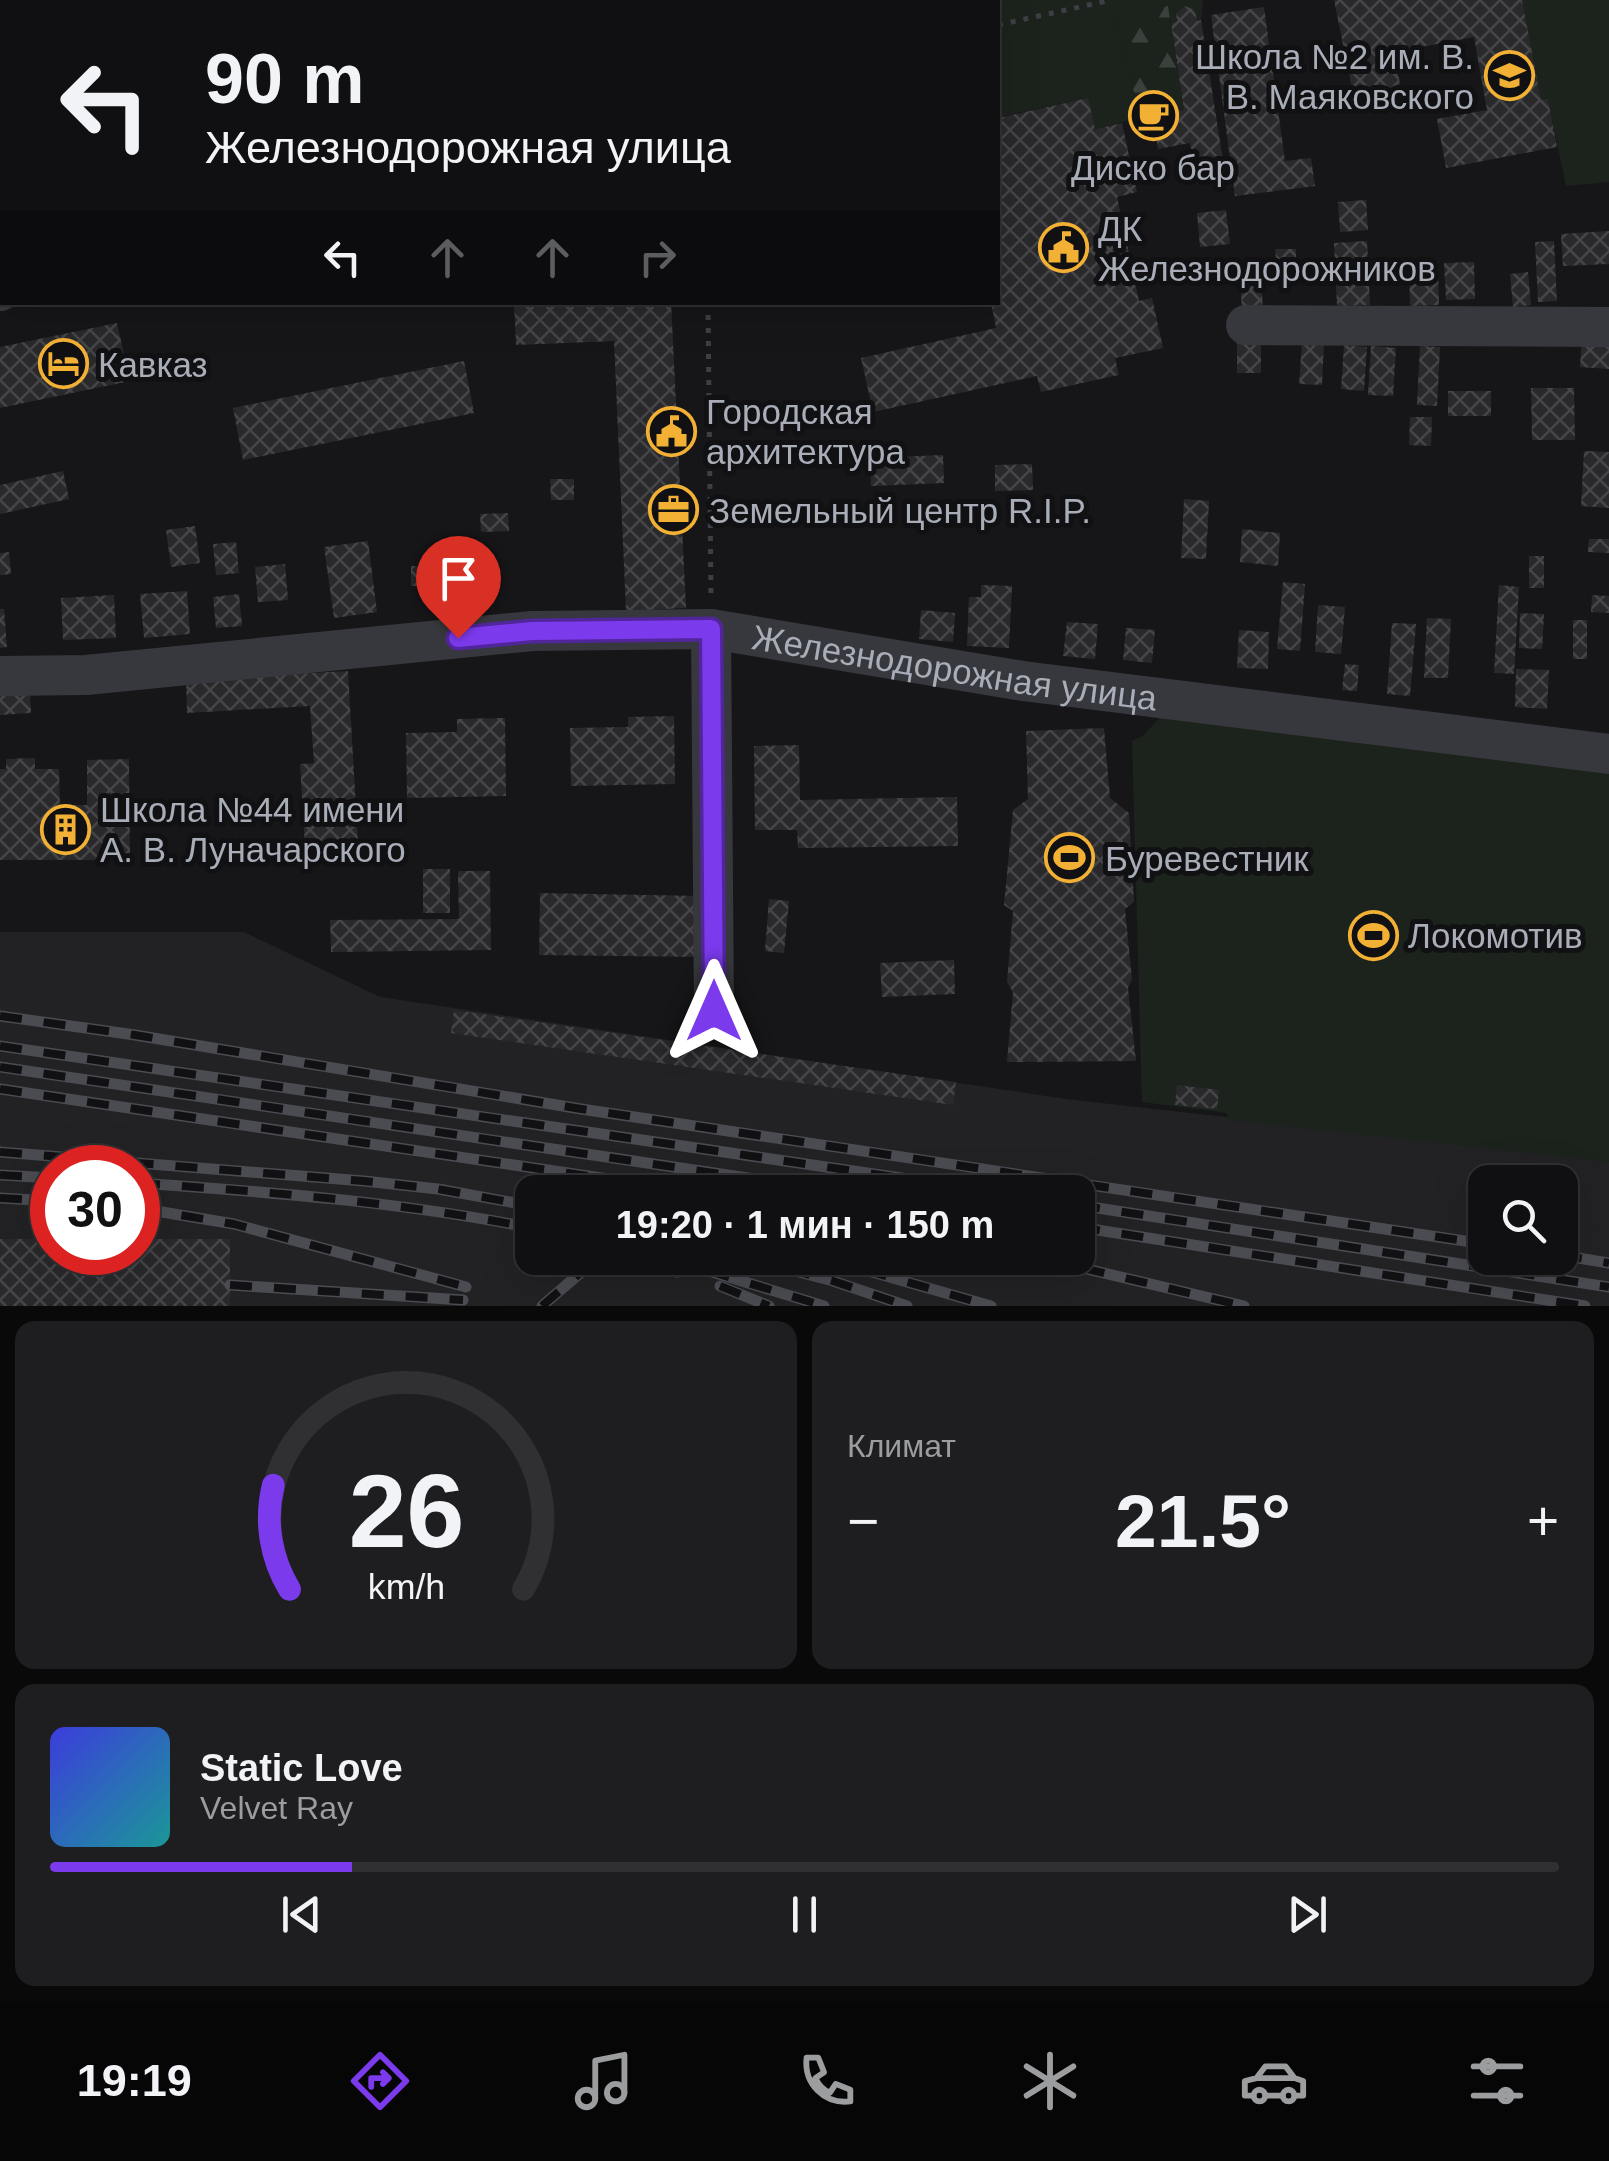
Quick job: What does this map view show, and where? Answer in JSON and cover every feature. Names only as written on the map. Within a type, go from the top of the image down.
[{"type":"street","points":[[1246,324],[1609,327]]},
{"type":"street","name":"Железнодорожная улица","points":[[0,676],[86,675],[532,631],[711,629],[1023,680],[1609,754]]},
{"type":"street","points":[[711,629],[714,1011]]},
{"type":"path","points":[[1000,26],[1112,0]]},
{"type":"path","points":[[708,305],[711,629]]},
{"type":"shaded area","points":[[0,932],[244,932],[380,997],[1066,1099],[1609,1160],[1609,1306],[0,1306]]},
{"type":"green space","points":[[1000,0],[1203,0],[1201,20],[1197,21],[1195,10],[1185,6],[1176,13],[1177,22],[1171,23],[1168,7],[1116,19],[1140,117],[1095,129],[1087,98],[1000,117]]},
{"type":"green space","points":[[1522,0],[1609,0],[1609,182],[1566,186],[1548,100],[1541,100]]},
{"type":"green space","points":[[1168,6],[1184,110],[1140,117],[1116,19]]},
{"type":"green space","name":"Локомотив","points":[[1161,716],[1609,768],[1609,1162],[1228,1120],[1227,1113],[1142,1102],[1132,741],[1143,736]]},
{"type":"building","name":"Школа №2 им. В. В. Маяковского","points":[[1334,0],[1522,0],[1541,100],[1548,99],[1557,147],[1446,168],[1437,119],[1487,110],[1474,37],[1394,52],[1403,100],[1356,108]]},
{"type":"building","points":[[1185,6],[1195,10],[1197,21],[1201,20],[1226,180],[1197,184],[1190,143],[1158,149],[1153,115],[1184,110],[1171,23],[1177,22],[1176,13]]},
{"type":"building","points":[[1264,7],[1285,161],[1311,158],[1315,186],[1235,196],[1211,15]]},
{"type":"building","name":"ДК Железнодорожников","points":[[1088,98],[1095,129],[1122,123],[1137,192],[1117,197],[1139,301],[1152,298],[1163,348],[1115,358],[1119,375],[1041,392],[1037,376],[873,412],[861,358],[996,328],[992,305],[1000,305],[1000,118]]},
{"type":"building","points":[[1366,200],[1368,230],[1340,232],[1338,202]]},
{"type":"building","points":[[1226,210],[1230,244],[1200,247],[1197,213]]},
{"type":"building","points":[[1609,231],[1609,264],[1563,266],[1561,234]]},
{"type":"building","points":[[1367,241],[1370,305],[1337,306],[1334,243]]},
{"type":"building","points":[[1554,241],[1557,301],[1538,302],[1535,242]]},
{"type":"building","points":[[1275,249],[1296,249],[1296,260],[1276,260]]},
{"type":"building","points":[[1438,262],[1439,305],[1410,306],[1409,263]]},
{"type":"building","points":[[1474,262],[1475,299],[1446,300],[1444,263]]},
{"type":"building","points":[[1528,272],[1531,305],[1513,307],[1510,274]]},
{"type":"building","points":[[1261,273],[1263,312],[1242,313],[1240,274]]},
{"type":"building","points":[[514,305],[671,305],[686,608],[626,611],[614,341],[516,345]]},
{"type":"building","name":"Кавказ","points":[[117,323],[130,381],[0,408],[0,347]]},
{"type":"building","points":[[1582,336],[1609,337],[1609,369],[1580,367]]},
{"type":"building","points":[[1237,341],[1261,341],[1261,373],[1237,373]]},
{"type":"building","points":[[1302,342],[1324,344],[1322,385],[1299,384]]},
{"type":"building","points":[[1344,345],[1367,347],[1364,391],[1341,389]]},
{"type":"building","points":[[1371,346],[1396,348],[1393,396],[1368,395]]},
{"type":"building","points":[[1420,346],[1440,347],[1437,406],[1417,405]]},
{"type":"building","points":[[464,361],[474,413],[243,460],[233,408]]},
{"type":"building","points":[[1531,388],[1574,388],[1575,440],[1532,440]]},
{"type":"building","points":[[1448,391],[1491,391],[1491,416],[1448,416]]},
{"type":"building","points":[[1410,417],[1432,417],[1431,446],[1409,445]]},
{"type":"building","points":[[1584,451],[1609,452],[1609,508],[1581,506]]},
{"type":"building","points":[[943,455],[944,483],[871,486],[870,458]]},
{"type":"building","points":[[1032,464],[1033,490],[995,491],[995,465]]},
{"type":"building","points":[[63,471],[69,499],[0,514],[0,485]]},
{"type":"building","points":[[550,479],[574,479],[574,500],[551,500]]},
{"type":"building","points":[[1184,499],[1209,501],[1206,559],[1181,558]]},
{"type":"building","points":[[508,513],[509,531],[481,532],[480,514]]},
{"type":"building","points":[[195,526],[200,563],[171,567],[166,530]]},
{"type":"building","points":[[1242,529],[1280,533],[1278,566],[1240,562]]},
{"type":"building","points":[[1589,539],[1609,539],[1609,553],[1588,552]]},
{"type":"building","points":[[368,541],[377,612],[334,618],[324,547]]},
{"type":"building","points":[[236,542],[239,573],[216,575],[213,544]]},
{"type":"building","points":[[9,552],[11,574],[0,575],[0,553]]},
{"type":"building","points":[[1529,556],[1544,556],[1544,588],[1529,588]]},
{"type":"building","points":[[285,564],[288,600],[258,602],[255,567]]},
{"type":"building","points":[[411,566],[448,566],[449,586],[411,586]]},
{"type":"building","points":[[1283,582],[1305,584],[1300,651],[1277,649]]},
{"type":"building","points":[[981,585],[1012,586],[1009,648],[967,646],[969,597],[981,597]]},
{"type":"building","points":[[1499,585],[1519,587],[1514,674],[1494,673]]},
{"type":"building","points":[[187,591],[190,634],[144,638],[140,594]]},
{"type":"building","points":[[239,594],[242,626],[216,628],[213,597]]},
{"type":"building","points":[[114,595],[116,638],[63,640],[61,598]]},
{"type":"building","points":[[1592,595],[1609,596],[1609,613],[1591,612]]},
{"type":"building","points":[[1318,605],[1345,607],[1341,654],[1315,652]]},
{"type":"building","points":[[0,609],[4,609],[7,647],[0,648]]},
{"type":"building","points":[[921,610],[955,613],[953,642],[919,639]]},
{"type":"building","points":[[1520,613],[1544,614],[1542,649],[1519,648]]},
{"type":"building","points":[[1427,618],[1451,619],[1448,678],[1424,678]]},
{"type":"building","points":[[1573,620],[1587,620],[1587,659],[1573,659]]},
{"type":"building","points":[[1067,622],[1098,624],[1095,659],[1063,656]]},
{"type":"building","points":[[1392,623],[1416,624],[1410,696],[1387,694]]},
{"type":"building","points":[[1126,628],[1155,630],[1152,663],[1123,660]]},
{"type":"building","points":[[1239,630],[1269,632],[1268,669],[1237,668]]},
{"type":"building","points":[[1345,664],[1359,665],[1357,691],[1342,690]]},
{"type":"building","points":[[1516,669],[1549,670],[1547,709],[1515,707]]},
{"type":"building","points":[[348,671],[358,843],[305,846],[300,764],[314,763],[310,706],[187,713],[186,680]]},
{"type":"building","points":[[30,693],[31,713],[0,715],[0,695]]},
{"type":"building","points":[[674,716],[675,784],[571,786],[570,728],[628,727],[628,717]]},
{"type":"building","points":[[505,718],[506,796],[407,798],[406,733],[457,732],[457,719]]},
{"type":"building","name":"Буревестник","points":[[1104,728],[1110,798],[1129,813],[1134,902],[1125,909],[1136,1061],[1007,1062],[1013,992],[1007,982],[1013,911],[1004,905],[1013,810],[1028,799],[1026,731]]},
{"type":"building","points":[[799,745],[800,800],[957,797],[958,846],[798,848],[797,830],[755,830],[754,746]]},
{"type":"building","name":"Школа №44 имени А. В. Луначарского","points":[[35,758],[35,769],[59,769],[60,805],[87,805],[87,760],[129,759],[130,854],[98,854],[99,860],[0,860],[0,769],[6,769],[6,759]]},
{"type":"building","points":[[423,869],[450,869],[450,913],[423,913]]},
{"type":"building","points":[[458,871],[490,871],[491,950],[331,952],[330,920],[459,919]]},
{"type":"building","points":[[540,893],[702,896],[701,957],[539,955]]},
{"type":"building","points":[[769,899],[789,901],[784,953],[765,951]]},
{"type":"building","points":[[954,960],[955,994],[882,997],[880,963]]},
{"type":"building","points":[[454,1010],[956,1082],[953,1105],[451,1033]]},
{"type":"building","points":[[1177,1085],[1219,1090],[1217,1109],[1175,1105]]},
{"type":"building","points":[[0,1239],[30,1239],[30,1275],[160,1275],[160,1239],[230,1239],[230,1306],[0,1306]]},
{"type":"railway","points":[[0,1016],[581,1109],[1468,1241]]},
{"type":"railway","points":[[0,1046],[881,1175]]},
{"type":"railway","points":[[0,1067],[727,1175]]},
{"type":"railway","points":[[0,1089],[581,1175]]},
{"type":"railway","points":[[0,1152],[364,1181],[515,1203]]},
{"type":"railway","points":[[0,1175],[30,1177]]},
{"type":"railway","points":[[160,1185],[385,1205],[515,1225]]},
{"type":"railway","points":[[0,1198],[30,1200]]},
{"type":"railway","points":[[1095,1208],[1609,1287]]},
{"type":"railway","points":[[160,1212],[234,1224],[466,1287]]},
{"type":"railway","points":[[1095,1230],[1585,1306]]},
{"type":"railway","points":[[1578,1258],[1609,1263]]},
{"type":"railway","points":[[1095,1271],[1244,1306]]},
{"type":"railway","points":[[542,1306],[578,1275]]},
{"type":"railway","points":[[722,1275],[824,1306]]},
{"type":"railway","points":[[810,1275],[907,1306]]},
{"type":"railway","points":[[882,1275],[991,1306]]},
{"type":"railway","points":[[230,1285],[463,1300]]},
{"type":"railway","points":[[720,1286],[769,1306]]},
{"type":"place","name":"Школа №2 им. В. В. Маяковского","points":[[1509,76]]},
{"type":"place","name":"Диско бар","points":[[1153,115]]},
{"type":"place","name":"ДК Железнодорожников","points":[[1063,248]]},
{"type":"place","name":"Кавказ","points":[[63,364]]},
{"type":"place","name":"Городская архитектура","points":[[671,431]]},
{"type":"place","name":"Земельный центр R.I.P.","points":[[674,510]]},
{"type":"place","name":"Школа №44 имени А. В. Луначарского","points":[[65,829]]},
{"type":"place","name":"Буревестник","points":[[1070,858]]},
{"type":"place","name":"Локомотив","points":[[1373,935]]},
{"type":"route","points":[[458,638],[532,631],[711,629],[714,1011]]}]
